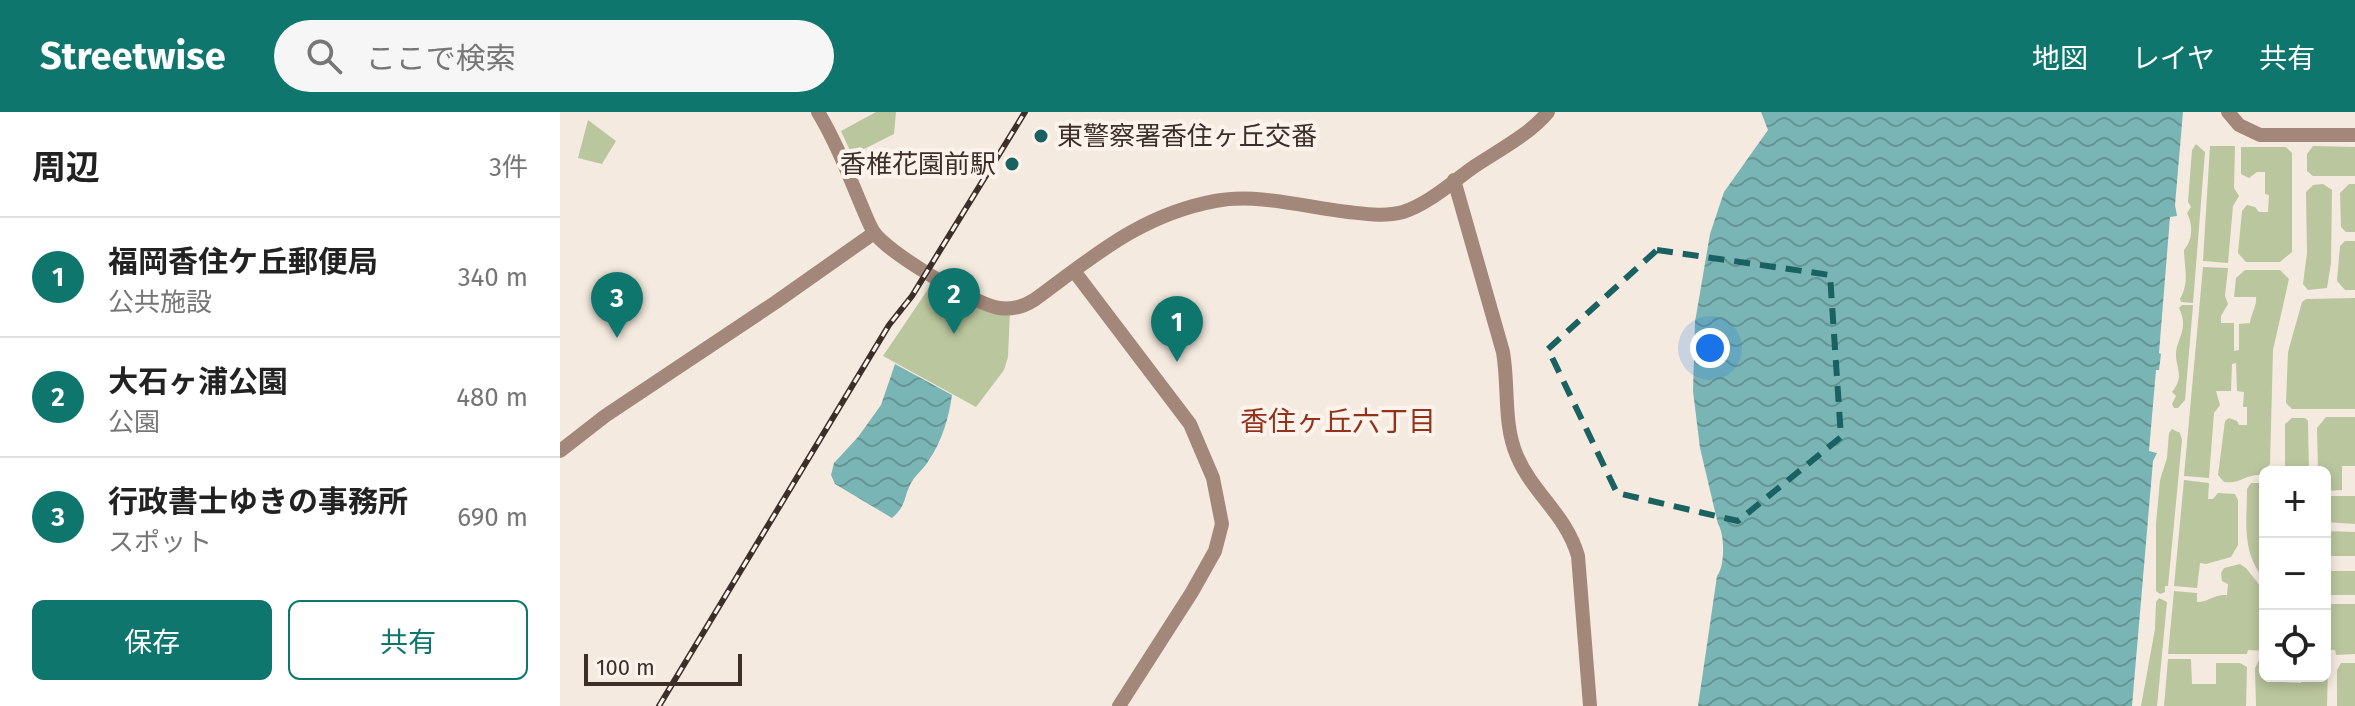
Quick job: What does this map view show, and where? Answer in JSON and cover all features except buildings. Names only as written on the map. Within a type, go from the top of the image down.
[{"type":"street","points":[[818,112],[832,135],[874,233],[911,264],[974,298],[999,308],[1012,309],[1023,306],[1120,237],[1144,224],[1212,202],[1269,200],[1372,215],[1402,212],[1444,190],[1548,112]]},
{"type":"street","points":[[2228,112],[2239,125],[2260,135],[2355,135]]},
{"type":"street","points":[[1454,180],[1503,352],[1511,439],[1518,459],[1572,537],[1578,556],[1590,706]]},
{"type":"street","points":[[560,451],[605,416],[874,233]]},
{"type":"street","points":[[1074,271],[1190,424],[1213,478],[1222,524],[1215,551],[1192,592],[1119,706]]},
{"type":"highlighted area","points":[[1657,250],[1830,275],[1841,437],[1738,521],[1617,493],[1548,349]]},
{"type":"green space","points":[[876,112],[896,112],[894,134],[852,155],[841,131]]},
{"type":"green space","points":[[588,120],[616,141],[602,164],[578,158]]},
{"type":"green space","points":[[2196,144],[2205,152],[2193,303],[2181,302],[2180,299],[2186,280],[2184,250],[2191,232],[2187,213],[2191,207],[2188,202],[2192,150]]},
{"type":"green space","points":[[2210,146],[2235,146],[2234,188],[2239,196],[2233,206],[2228,263],[2203,261]]},
{"type":"green space","points":[[2313,146],[2355,147],[2355,176],[2313,176],[2307,171],[2307,154]]},
{"type":"green space","points":[[2241,147],[2286,147],[2292,153],[2292,252],[2280,262],[2246,262],[2238,253],[2242,211],[2247,205],[2259,212],[2268,212],[2269,195],[2265,194],[2265,172],[2257,172],[2249,178],[2241,174]]},
{"type":"green space","points":[[2323,184],[2332,190],[2331,263],[2327,288],[2308,290],[2303,284],[2307,253],[2306,192],[2313,185]]},
{"type":"green space","points":[[2349,184],[2355,184],[2355,232],[2346,232],[2341,227],[2340,193]]},
{"type":"green space","points":[[2345,241],[2355,241],[2355,290],[2345,290],[2337,281],[2340,246]]},
{"type":"green space","points":[[2203,267],[2228,268],[2225,296],[2228,304],[2221,316],[2221,323],[2234,323],[2234,351],[2239,350],[2239,324],[2250,323],[2256,300],[2256,297],[2234,297],[2236,278],[2245,270],[2280,270],[2289,279],[2273,350],[2270,464],[2259,466],[2259,475],[2235,482],[2224,482],[2218,475],[2225,421],[2229,418],[2239,425],[2247,425],[2244,392],[2237,391],[2236,363],[2232,364],[2231,391],[2216,391],[2220,405],[2214,413],[2209,478],[2184,476]]},
{"type":"green space","points":[[935,279],[1010,311],[1008,357],[1004,370],[976,407],[883,356]]},
{"type":"green space","points":[[2355,298],[2355,409],[2292,409],[2286,403],[2288,352],[2302,302],[2306,299]]},
{"type":"green space","points":[[2193,305],[2185,400],[2174,408],[2172,404],[2176,396],[2172,392],[2179,378],[2176,356],[2183,329],[2179,308]]},
{"type":"green space","points":[[2326,417],[2355,417],[2355,466],[2342,466],[2342,490],[2331,491],[2331,466],[2318,466],[2317,428]]},
{"type":"green space","points":[[2292,418],[2308,421],[2309,466],[2285,466],[2285,424]]},
{"type":"green space","points":[[2172,429],[2180,433],[2182,440],[2168,586],[2160,594],[2156,591],[2156,524],[2160,480]]},
{"type":"green space","points":[[2184,480],[2209,483],[2208,499],[2213,499],[2218,493],[2235,494],[2238,500],[2238,545],[2231,557],[2200,563],[2197,588],[2174,586]]},
{"type":"green space","points":[[2251,483],[2259,483],[2259,572],[2247,537],[2247,489]]},
{"type":"green space","points":[[2331,496],[2355,496],[2355,524],[2331,522]]},
{"type":"green space","points":[[2331,531],[2355,532],[2355,556],[2331,556]]},
{"type":"green space","points":[[2240,564],[2259,584],[2259,651],[2248,650],[2247,654],[2168,654],[2174,591],[2197,593],[2197,602],[2227,595],[2228,584],[2222,581],[2221,573],[2224,568]]},
{"type":"green space","points":[[2331,571],[2355,571],[2355,595],[2331,595]]},
{"type":"green space","points":[[2159,598],[2167,602],[2157,706],[2141,706],[2155,629],[2156,602]]},
{"type":"green space","points":[[2331,604],[2355,604],[2355,654],[2336,655],[2335,650],[2331,650]]},
{"type":"green space","points":[[2168,659],[2191,659],[2192,684],[2216,684],[2216,663],[2240,663],[2247,667],[2246,706],[2164,706]]},
{"type":"green space","points":[[2259,660],[2259,682],[2328,682],[2327,706],[2256,706],[2255,668]]},
{"type":"green space","points":[[2341,663],[2355,663],[2355,706],[2337,706],[2337,670]]},
{"type":"water","points":[[1761,112],[2183,112],[2175,205],[2177,216],[2170,217],[2161,354],[2159,370],[2156,370],[2149,451],[2157,453],[2153,461],[2132,706],[1698,706],[1723,550],[1700,448],[1693,391],[1695,322],[1710,234],[1724,192],[1768,130]]},
{"type":"water","points":[[895,364],[952,395],[938,445],[892,518],[835,484],[831,475],[834,463],[881,405]]},
{"type":"railway","points":[[659,706],[889,325],[912,296],[1025,112]]},
{"type":"place","name":"東警察署香住ヶ丘交番","points":[[1041,136]]},
{"type":"place","name":"香椎花園前駅","points":[[1012,164]]},
{"type":"place","name":"大石ヶ浦公園","points":[[954,334]]},
{"type":"place","name":"行政書士ゆきの事務所","points":[[617,338]]},
{"type":"place","name":"福岡香住ケ丘郵便局","points":[[1177,362]]},
{"type":"district","name":"香住ヶ丘六丁目","points":[[1338,421]]}]
